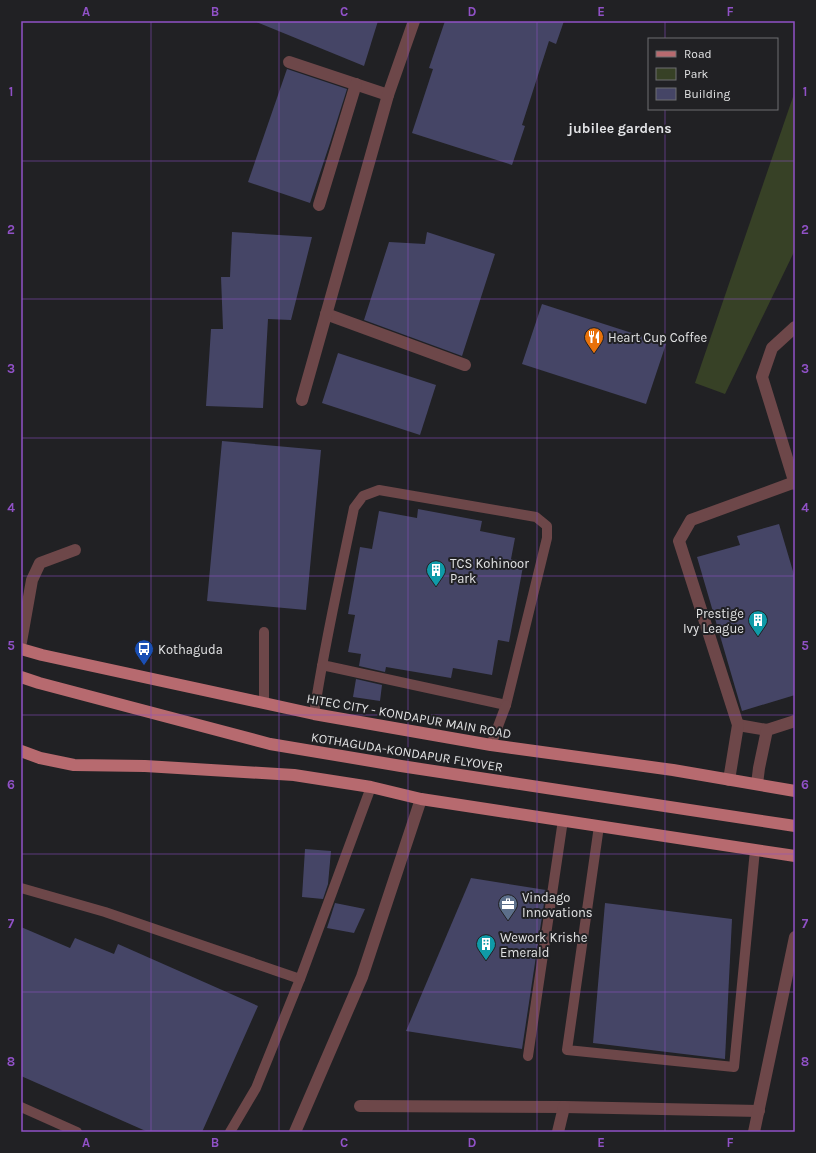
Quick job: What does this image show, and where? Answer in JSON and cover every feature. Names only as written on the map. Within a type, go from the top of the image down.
[{"type":"main road","name":"HITEC CITY - KONDAPUR MAIN ROAD","points":[[21,649],[42,655],[314,714],[491,745],[673,770],[795,791]]},
{"type":"main road","name":"KOTHAGUDA-KONDAPUR FLYOVER","points":[[21,677],[270,744],[401,766],[795,826]]},
{"type":"main road","points":[[21,751],[40,758],[74,765],[145,766],[294,775],[421,798],[795,856]]},
{"type":"street","points":[[302,400],[388,95],[414,21]]},
{"type":"street","points":[[290,62],[388,95]]},
{"type":"street","points":[[319,205],[356,84]]},
{"type":"street","points":[[326,314],[465,366]]},
{"type":"street","points":[[729,780],[738,725],[679,541],[690,520],[795,483],[762,377],[772,348],[795,327]]},
{"type":"street","points":[[21,642],[32,580],[40,562],[75,550]]},
{"type":"street","points":[[738,725],[767,730],[795,721]]},
{"type":"street","points":[[757,784],[767,730]]},
{"type":"street","points":[[296,1131],[362,977],[421,798]]},
{"type":"street","points":[[754,1132],[795,937]]},
{"type":"street","points":[[360,1106],[564,1107],[759,1111]]},
{"type":"street","points":[[558,1132],[564,1107]]},
{"type":"lane","points":[[314,714],[322,665],[354,508],[363,496],[379,490],[536,517],[547,526],[547,538],[506,705],[491,745]]},
{"type":"lane","points":[[264,632],[264,703]]},
{"type":"lane","points":[[322,665],[506,705]]},
{"type":"lane","points":[[230,1132],[256,1088],[300,979],[371,788]]},
{"type":"lane","points":[[528,1056],[563,820]]},
{"type":"lane","points":[[599,826],[567,1050],[734,1067],[755,850]]},
{"type":"lane","points":[[21,888],[105,912],[300,979]]},
{"type":"lane","points":[[21,1107],[77,1132]]},
{"type":"green space","points":[[795,91],[795,250],[725,394],[695,383]]},
{"type":"building","points":[[254,21],[378,21],[364,66]]},
{"type":"building","points":[[445,21],[564,21],[556,44],[549,41],[522,125],[525,126],[512,165],[412,133],[433,69],[429,68]]},
{"type":"building","points":[[287,69],[347,89],[310,203],[248,182]]},
{"type":"building","points":[[232,232],[312,237],[291,320],[268,319],[263,408],[206,406],[211,329],[223,329],[221,277],[230,277]]},
{"type":"building","points":[[427,232],[495,254],[462,356],[364,320],[389,242],[425,244]]},
{"type":"building","name":"Heart Cup Coffee","points":[[542,304],[666,344],[646,404],[522,364]]},
{"type":"building","points":[[338,353],[436,385],[420,435],[322,403]]},
{"type":"building","points":[[222,441],[321,450],[306,610],[207,601]]},
{"type":"building","name":"TCS Kohinoor Park","points":[[418,509],[482,521],[480,531],[515,538],[511,559],[524,561],[509,642],[498,640],[492,675],[453,668],[451,678],[386,667],[385,672],[359,666],[361,654],[348,652],[355,615],[348,614],[360,547],[372,549],[379,511],[417,518]]},
{"type":"building","name":"Prestige Ivy League","points":[[779,524],[795,578],[795,695],[742,711],[697,557],[740,545],[737,536]]},
{"type":"building","points":[[356,679],[382,685],[380,701],[353,697]]},
{"type":"building","points":[[305,849],[331,851],[328,884],[323,899],[302,897]]},
{"type":"building","name":"Wework Krishe Emerald","points":[[471,878],[546,890],[522,1049],[406,1031]]},
{"type":"building","points":[[335,903],[365,909],[354,933],[327,928]]},
{"type":"building","points":[[605,903],[732,919],[725,1059],[593,1043]]},
{"type":"building","points":[[21,927],[70,948],[75,938],[114,954],[118,944],[258,1006],[202,1132],[148,1132],[21,1076]]},
{"type":"place","name":"Heart Cup Coffee","points":[[594,354]]},
{"type":"place","name":"TCS Kohinoor Park","points":[[436,587]]},
{"type":"place","name":"Prestige Ivy League","points":[[758,637]]},
{"type":"place","name":"Kothaguda","points":[[144,666]]},
{"type":"place","name":"Vindago Innovations","points":[[508,921]]},
{"type":"place","name":"Wework Krishe Emerald","points":[[486,961]]},
{"type":"district","name":"jubilee gardens","points":[[620,128]]}]
